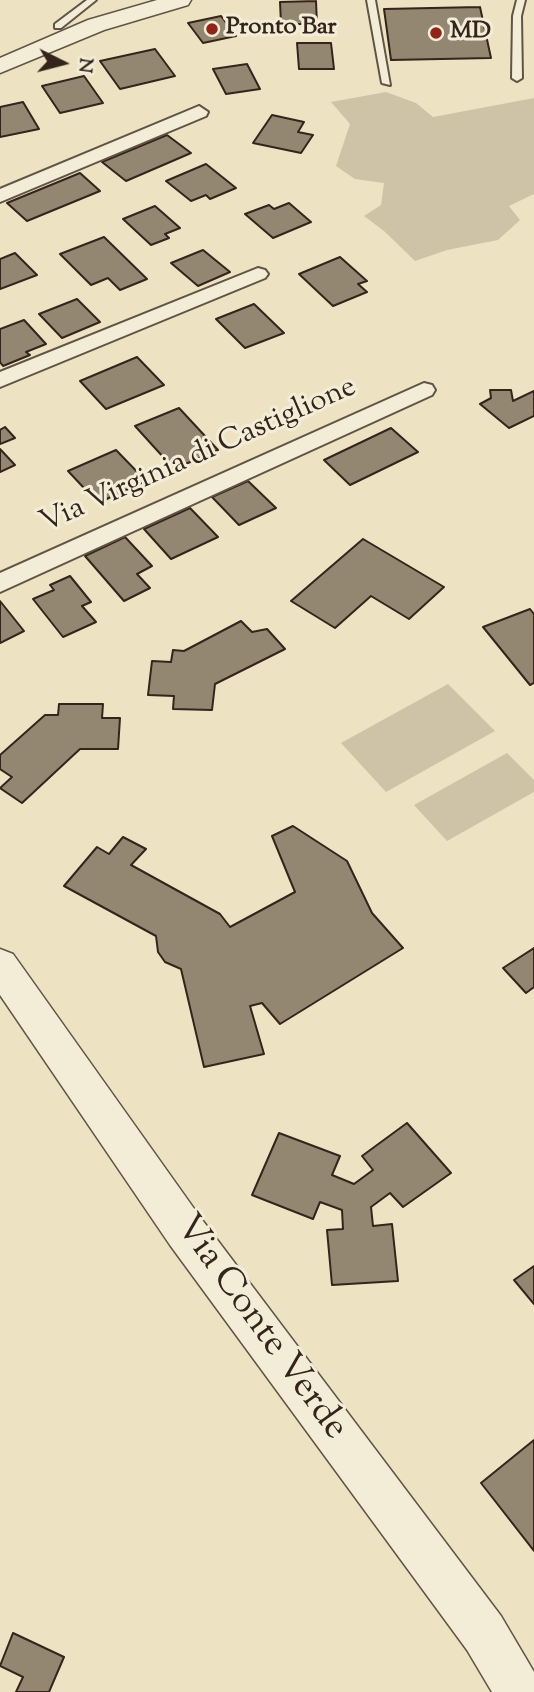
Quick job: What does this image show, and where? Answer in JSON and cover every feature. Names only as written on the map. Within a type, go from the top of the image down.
[{"type":"street","points":[[0,66],[144,6],[180,0]]},
{"type":"street","points":[[0,196],[199,112]]},
{"type":"street","points":[[0,380],[258,274]]},
{"type":"street","name":"Via Virginia di Castiglione","points":[[0,583],[424,390]]},
{"type":"street","name":"Via Conte Verde","points":[[0,965],[185,1231],[484,1633],[519,1692]]},
{"type":"lane","points":[[58,26],[92,0]]},
{"type":"lane","points":[[371,0],[387,83]]},
{"type":"lane","points":[[517,78],[517,16],[521,0]]},
{"type":"shaded area","points":[[386,92],[416,103],[433,117],[534,98],[534,194],[509,206],[520,220],[498,240],[447,250],[415,261],[364,216],[381,205],[384,183],[355,179],[336,166],[350,124],[331,102]]},
{"type":"shaded area","points":[[448,684],[495,731],[386,792],[341,743]]},
{"type":"shaded area","points":[[507,753],[534,780],[534,792],[447,841],[414,805]]},
{"type":"building","points":[[316,1],[317,24],[281,24],[280,2]]},
{"type":"building","name":"MD","points":[[480,7],[491,58],[391,60],[384,9]]},
{"type":"building","name":"Pronto Bar","points":[[221,16],[236,36],[203,43],[188,23]]},
{"type":"building","points":[[297,43],[331,43],[334,69],[299,69]]},
{"type":"building","points":[[155,49],[175,76],[120,89],[100,61]]},
{"type":"building","points":[[247,64],[260,89],[226,94],[213,69]]},
{"type":"building","points":[[84,76],[103,103],[60,113],[42,86]]},
{"type":"building","points":[[23,102],[39,129],[0,137],[0,107]]},
{"type":"building","points":[[272,115],[304,122],[298,132],[313,135],[301,153],[253,143]]},
{"type":"building","points":[[167,135],[191,153],[126,181],[102,162]]},
{"type":"building","points":[[206,164],[236,188],[210,199],[206,195],[191,201],[166,181]]},
{"type":"building","points":[[80,173],[100,191],[27,221],[7,203]]},
{"type":"building","points":[[289,203],[311,222],[273,238],[245,214],[269,205],[274,209]]},
{"type":"building","points":[[155,206],[180,228],[165,234],[169,238],[151,245],[123,219]]},
{"type":"building","points":[[104,237],[147,279],[120,290],[108,278],[91,285],[60,254]]},
{"type":"building","points":[[203,250],[230,272],[198,286],[171,263]]},
{"type":"building","points":[[15,253],[37,275],[0,289],[0,259]]},
{"type":"building","points":[[340,257],[367,281],[358,284],[367,292],[333,306],[299,274]]},
{"type":"building","points":[[77,299],[100,322],[62,338],[39,314]]},
{"type":"building","points":[[254,304],[284,333],[245,348],[216,319]]},
{"type":"building","points":[[24,320],[46,344],[26,352],[30,355],[3,366],[0,362],[0,329]]},
{"type":"building","points":[[137,357],[164,385],[106,409],[80,381]]},
{"type":"building","points":[[490,390],[511,390],[513,401],[534,391],[534,416],[509,428],[480,404],[491,398]]},
{"type":"building","points":[[179,408],[218,450],[174,469],[135,426]]},
{"type":"building","points":[[5,427],[15,438],[0,444],[0,430]]},
{"type":"building","points":[[391,428],[418,452],[350,485],[324,460]]},
{"type":"building","points":[[0,449],[15,465],[0,472]]},
{"type":"building","points":[[116,450],[146,481],[98,503],[68,471]]},
{"type":"building","points":[[248,481],[276,508],[239,525],[212,497]]},
{"type":"building","points":[[190,508],[218,537],[171,559],[144,529]]},
{"type":"building","points":[[125,537],[152,566],[137,574],[150,588],[124,601],[85,556]]},
{"type":"building","points":[[363,539],[444,587],[409,619],[371,596],[335,628],[291,601]]},
{"type":"building","points":[[70,576],[91,602],[82,606],[96,622],[63,637],[33,599],[54,590],[50,585]]},
{"type":"building","points":[[0,601],[24,631],[0,643]]},
{"type":"building","points":[[530,609],[534,614],[534,683],[530,685],[483,627]]},
{"type":"building","points":[[241,621],[252,632],[267,629],[285,649],[215,684],[212,710],[173,709],[174,696],[148,695],[152,661],[171,662],[173,650],[184,651]]},
{"type":"building","points":[[59,704],[103,704],[102,718],[120,718],[118,749],[80,749],[22,803],[0,788],[12,777],[0,769],[0,755],[45,715],[58,715]]},
{"type":"building","points":[[293,826],[347,861],[372,913],[403,948],[280,1024],[262,1003],[250,1006],[264,1054],[204,1067],[181,969],[165,962],[158,952],[156,936],[64,886],[97,847],[109,854],[123,837],[146,849],[131,865],[220,914],[230,927],[295,892],[272,836]]},
{"type":"building","points":[[534,948],[534,987],[526,993],[503,968]]},
{"type":"building","points":[[407,1123],[451,1173],[403,1207],[390,1193],[371,1207],[373,1226],[392,1224],[398,1281],[332,1285],[327,1230],[343,1229],[342,1210],[320,1202],[313,1219],[252,1195],[279,1133],[340,1156],[332,1175],[354,1184],[373,1170],[362,1156]]},
{"type":"building","points":[[534,1266],[534,1304],[514,1280]]},
{"type":"building","points":[[534,1440],[534,1551],[481,1483]]},
{"type":"building","points":[[13,1633],[64,1657],[49,1692],[16,1692],[23,1677],[0,1666]]},
{"type":"place","name":"Pronto Bar","points":[[212,29]]},
{"type":"place","name":"MD","points":[[436,33]]}]
